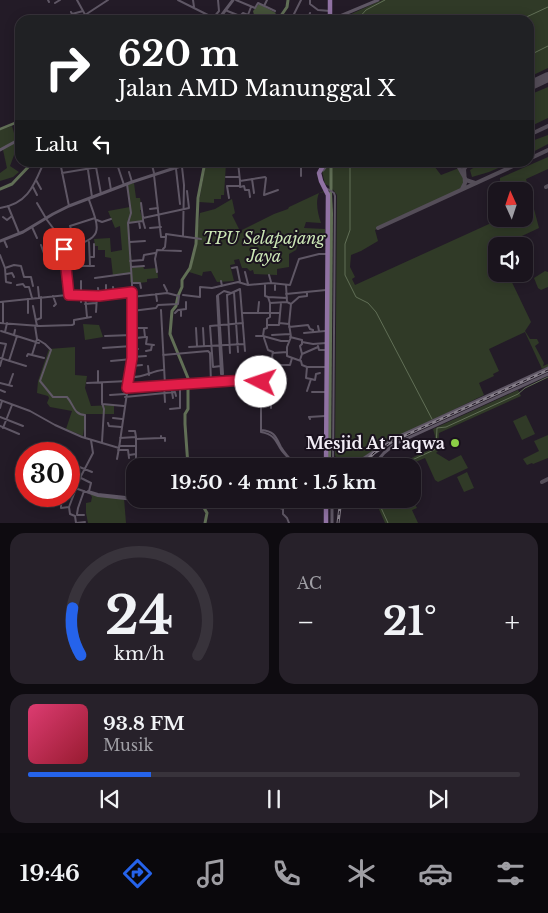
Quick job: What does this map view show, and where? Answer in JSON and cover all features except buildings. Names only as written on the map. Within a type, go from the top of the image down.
[{"type":"main road","points":[[330,0],[330,15]]},
{"type":"main road","points":[[323,167],[319,172],[321,181],[328,192],[325,458]]},
{"type":"main road","points":[[325,458],[328,192]]},
{"type":"main road","points":[[326,523],[328,508]]},
{"type":"street","points":[[56,3],[60,0]]},
{"type":"street","points":[[77,0],[85,15],[108,0]]},
{"type":"street","points":[[178,0],[209,15]]},
{"type":"street","points":[[193,0],[194,7]]},
{"type":"street","points":[[218,0],[218,15]]},
{"type":"street","points":[[220,15],[235,0],[255,8],[259,1],[264,6],[275,11]]},
{"type":"street","points":[[264,6],[267,0]]},
{"type":"street","points":[[294,15],[301,0]]},
{"type":"street","points":[[310,0],[310,4],[318,10],[330,11]]},
{"type":"street","points":[[342,15],[378,0]]},
{"type":"street","points":[[241,15],[243,13],[248,15],[251,7]]},
{"type":"street","points":[[226,10],[238,15]]},
{"type":"street","points":[[71,12],[72,14],[83,11]]},
{"type":"street","points":[[0,150],[15,142]]},
{"type":"street","points":[[0,208],[8,206],[29,194],[42,167]]},
{"type":"street","points":[[61,167],[69,206]]},
{"type":"street","points":[[62,173],[96,167],[102,194]]},
{"type":"street","points":[[116,459],[125,397],[132,366],[132,284],[128,223],[131,212],[126,185],[118,167]]},
{"type":"street","points":[[152,167],[161,237],[166,237]]},
{"type":"street","points":[[7,247],[2,241],[19,234],[69,206],[132,182],[182,167],[183,236]]},
{"type":"street","points":[[239,167],[240,186]]},
{"type":"street","points":[[301,167],[301,176]]},
{"type":"street","points":[[325,167],[322,173],[325,187],[328,192],[334,193],[333,458]]},
{"type":"street","points":[[176,168],[179,202],[188,199]]},
{"type":"street","points":[[66,248],[89,242],[95,237],[97,232],[96,219],[90,198],[88,169]]},
{"type":"street","points":[[129,172],[132,182]]},
{"type":"street","points":[[226,177],[240,179],[266,177],[264,195],[278,190]]},
{"type":"street","points":[[108,178],[111,190]]},
{"type":"street","points":[[252,179],[254,193]]},
{"type":"street","points":[[36,180],[41,189]]},
{"type":"street","points":[[229,198],[227,186],[244,186],[244,190],[249,190],[250,197]]},
{"type":"street","points":[[33,187],[38,195]]},
{"type":"street","points":[[142,218],[189,208],[187,191]]},
{"type":"street","points":[[37,203],[45,219],[66,248],[70,266],[94,266]]},
{"type":"street","points":[[141,203],[145,228]]},
{"type":"street","points":[[8,206],[19,234]]},
{"type":"street","points":[[150,209],[158,208]]},
{"type":"street","points":[[3,217],[7,220],[12,216]]},
{"type":"street","points":[[73,234],[70,226],[96,219],[102,222],[111,219]]},
{"type":"street","points":[[128,223],[143,221]]},
{"type":"street","points":[[139,222],[140,228]]},
{"type":"street","points":[[32,227],[37,238]]},
{"type":"street","points":[[150,228],[161,227]]},
{"type":"street","points":[[163,249],[165,247],[166,234],[201,239]]},
{"type":"street","points":[[53,242],[58,240],[59,236]]},
{"type":"street","points":[[130,242],[145,241]]},
{"type":"street","points":[[89,242],[90,266]]},
{"type":"street","points":[[82,244],[83,267]]},
{"type":"street","points":[[90,257],[94,257],[94,244]]},
{"type":"street","points":[[41,245],[46,259],[64,256]]},
{"type":"street","points":[[76,246],[76,267]]},
{"type":"street","points":[[66,248],[64,256],[68,295]]},
{"type":"street","points":[[130,261],[144,260],[144,254],[157,250],[181,251]]},
{"type":"street","points":[[157,250],[155,259],[157,272]]},
{"type":"street","points":[[183,295],[200,297],[200,287],[218,287],[240,282],[248,285],[271,283],[286,286],[292,283],[299,259],[326,254]]},
{"type":"street","points":[[0,255],[5,268],[6,282],[11,283]]},
{"type":"street","points":[[51,265],[65,263]]},
{"type":"street","points":[[5,268],[14,265],[21,266],[24,277],[31,278],[33,286]]},
{"type":"street","points":[[131,267],[144,266]]},
{"type":"street","points":[[232,268],[237,267],[240,282]]},
{"type":"street","points":[[245,272],[248,285]]},
{"type":"street","points":[[95,278],[131,273]]},
{"type":"street","points":[[5,274],[12,274],[14,277]]},
{"type":"street","points":[[269,275],[271,283]]},
{"type":"street","points":[[80,281],[81,302]]},
{"type":"street","points":[[221,281],[222,286]]},
{"type":"street","points":[[132,284],[140,283],[141,288]]},
{"type":"street","points":[[17,285],[23,284],[25,287],[29,287],[32,298]]},
{"type":"street","points":[[265,284],[265,296],[268,297],[270,303],[270,313],[267,328],[264,329],[264,337],[268,350],[272,352],[276,366]]},
{"type":"street","points":[[275,284],[275,290]]},
{"type":"street","points":[[106,285],[106,295]]},
{"type":"street","points":[[164,285],[167,291],[178,296],[177,304],[181,316]]},
{"type":"street","points":[[286,286],[287,302]]},
{"type":"street","points":[[36,320],[40,319],[42,314],[38,287]]},
{"type":"street","points":[[113,287],[114,294]]},
{"type":"street","points":[[218,287],[219,294],[217,296],[219,325],[221,345],[223,374],[221,374],[221,345]]},
{"type":"street","points":[[96,312],[98,288]]},
{"type":"street","points":[[172,294],[173,290]]},
{"type":"street","points":[[230,353],[227,295],[241,290],[245,352]]},
{"type":"street","points":[[268,297],[326,290]]},
{"type":"street","points":[[132,297],[167,291]]},
{"type":"street","points":[[219,294],[226,291],[231,293]]},
{"type":"street","points":[[85,295],[89,317],[73,320],[72,325],[36,326],[1,323],[1,302],[53,296],[85,295],[98,296],[132,292]]},
{"type":"street","points":[[234,292],[238,352]]},
{"type":"street","points":[[307,293],[307,296],[299,298],[291,304],[290,337],[287,356],[300,361],[302,365],[307,367],[326,367]]},
{"type":"street","points":[[15,294],[16,300]]},
{"type":"street","points":[[156,294],[157,301]]},
{"type":"street","points":[[53,296],[56,304],[54,306]]},
{"type":"street","points":[[28,299],[28,313]]},
{"type":"street","points":[[175,313],[186,309],[186,302]]},
{"type":"street","points":[[258,313],[259,302]]},
{"type":"street","points":[[270,303],[287,302],[291,304]]},
{"type":"street","points":[[86,304],[97,303]]},
{"type":"street","points":[[279,323],[280,303]]},
{"type":"street","points":[[132,311],[156,308],[158,305],[177,304]]},
{"type":"street","points":[[32,355],[37,342],[33,306]]},
{"type":"street","points":[[160,310],[165,402]]},
{"type":"street","points":[[242,314],[280,313]]},
{"type":"street","points":[[5,332],[7,323]]},
{"type":"street","points":[[221,366],[213,367],[210,326],[243,323]]},
{"type":"street","points":[[267,325],[289,324]]},
{"type":"street","points":[[271,325],[273,338]]},
{"type":"street","points":[[289,328],[308,325],[313,332]]},
{"type":"street","points":[[318,326],[319,331]]},
{"type":"street","points":[[132,328],[145,328],[146,344],[153,345],[151,350],[146,351]]},
{"type":"street","points":[[196,328],[197,346]]},
{"type":"street","points":[[203,328],[204,346]]},
{"type":"street","points":[[9,361],[14,347],[15,330]]},
{"type":"street","points":[[1,331],[50,348],[51,352],[39,379],[40,382],[52,397],[67,398],[76,412],[86,416],[85,438]]},
{"type":"street","points":[[304,332],[326,331]]},
{"type":"street","points":[[272,335],[290,334]]},
{"type":"street","points":[[105,336],[132,335]]},
{"type":"street","points":[[256,336],[289,341]]},
{"type":"street","points":[[136,338],[145,337]]},
{"type":"street","points":[[290,337],[302,339],[302,342],[318,345]]},
{"type":"street","points":[[300,361],[302,342]]},
{"type":"street","points":[[0,343],[14,347]]},
{"type":"street","points":[[302,354],[318,345],[326,343]]},
{"type":"street","points":[[0,366],[6,344]]},
{"type":"street","points":[[132,347],[136,344]]},
{"type":"street","points":[[189,347],[244,344]]},
{"type":"street","points":[[318,345],[319,350],[326,350]]},
{"type":"street","points":[[103,348],[132,347],[138,349]]},
{"type":"street","points":[[163,355],[209,352],[212,383]]},
{"type":"street","points":[[272,353],[287,352]]},
{"type":"street","points":[[27,356],[28,354],[44,358]]},
{"type":"street","points":[[110,361],[146,356]]},
{"type":"street","points":[[1,358],[26,366]]},
{"type":"street","points":[[289,458],[281,448],[278,438],[270,432],[261,431],[260,381],[261,371],[285,364],[290,365],[292,358]]},
{"type":"street","points":[[132,366],[142,365]]},
{"type":"street","points":[[148,366],[149,375]]},
{"type":"street","points":[[307,367],[306,378],[315,380],[316,374],[320,374]]},
{"type":"street","points":[[271,368],[271,408]]},
{"type":"street","points":[[364,458],[393,439],[548,368]]},
{"type":"street","points":[[130,377],[149,375],[155,370],[164,370]]},
{"type":"street","points":[[98,371],[98,382]]},
{"type":"street","points":[[0,383],[10,386],[13,374]]},
{"type":"street","points":[[380,458],[390,447],[400,442],[548,374]]},
{"type":"street","points":[[124,381],[125,377]]},
{"type":"street","points":[[308,391],[311,379]]},
{"type":"street","points":[[127,388],[271,380]]},
{"type":"street","points":[[87,383],[129,381]]},
{"type":"street","points":[[102,383],[102,404],[104,409],[102,443]]},
{"type":"street","points":[[170,409],[180,408],[180,384]]},
{"type":"street","points":[[0,390],[6,392]]},
{"type":"street","points":[[125,397],[175,392],[174,397]]},
{"type":"street","points":[[261,392],[271,392]]},
{"type":"street","points":[[312,392],[325,392]]},
{"type":"street","points":[[110,395],[126,394]]},
{"type":"street","points":[[0,408],[1,400],[30,411],[55,425],[90,440],[128,450],[129,456],[136,454]]},
{"type":"street","points":[[102,404],[124,406]]},
{"type":"street","points":[[3,428],[12,405]]},
{"type":"street","points":[[310,419],[309,417],[325,416]]},
{"type":"street","points":[[0,417],[23,426]]},
{"type":"street","points":[[113,418],[122,419]]},
{"type":"street","points":[[108,423],[109,426],[121,427]]},
{"type":"street","points":[[0,426],[19,434]]},
{"type":"street","points":[[129,431],[135,431],[136,458]]},
{"type":"street","points":[[120,438],[161,437],[165,438],[165,442]]},
{"type":"street","points":[[80,475],[93,452],[90,440]]},
{"type":"street","points":[[119,448],[136,446]]},
{"type":"street","points":[[80,467],[92,472]]},
{"type":"street","points":[[80,479],[92,483],[88,492]]},
{"type":"street","points":[[80,490],[96,494],[126,497]]},
{"type":"street","points":[[84,491],[76,515],[76,523],[85,522]]},
{"type":"street","points":[[88,492],[98,496],[126,498]]},
{"type":"street","points":[[61,507],[70,507],[70,514],[84,515]]},
{"type":"street","points":[[280,508],[283,509],[283,514],[289,523]]},
{"type":"street","points":[[330,508],[332,523]]},
{"type":"green space","points":[[382,0],[548,0],[548,68],[534,75],[534,15],[349,15]]},
{"type":"green space","points":[[548,87],[548,118],[534,125],[534,93]]},
{"type":"green space","points":[[12,126],[15,136],[15,152],[10,166],[19,172],[13,177],[0,181],[0,173],[7,168],[3,150],[0,151],[0,130]]},
{"type":"green space","points":[[548,135],[548,144],[534,151],[534,140]]},
{"type":"green space","points":[[548,157],[548,169],[526,179],[527,182],[500,182],[500,178],[525,167],[534,167],[534,163]]},
{"type":"green space","points":[[205,167],[226,167],[224,195],[221,195],[221,199],[214,199],[214,203],[199,202]]},
{"type":"green space","points":[[326,167],[435,167],[441,175],[459,168],[464,177],[465,185],[459,191],[375,230],[378,241],[351,255],[350,267],[355,277],[352,279],[355,285],[488,224],[488,228],[532,228],[533,205],[539,228],[520,237],[488,237],[488,282],[512,282],[531,322],[525,331],[530,339],[537,339],[539,343],[535,346],[544,363],[543,366],[548,364],[548,367],[542,369],[525,332],[489,349],[499,371],[493,374],[494,376],[479,383],[484,395],[385,443],[362,458],[336,458],[337,195],[331,187],[325,184],[322,171]]},
{"type":"green space","points":[[475,167],[501,167],[472,177],[470,170]]},
{"type":"green space","points":[[134,183],[136,198],[140,198],[142,210],[140,210],[143,221],[129,223],[132,267],[143,266],[144,269],[157,268],[158,278],[132,284],[130,282],[130,274],[113,276],[111,258],[105,257],[105,250],[98,250],[94,239],[110,238],[111,252],[122,250],[120,226],[115,228],[108,211],[130,207],[127,185]]},
{"type":"green space","name":"TPU Selapajang Jaya","points":[[319,193],[317,204],[321,223],[306,222],[304,228],[325,229],[325,240],[300,240],[296,250],[289,254],[289,267],[277,269],[277,275],[254,274],[253,270],[250,271],[247,268],[242,268],[239,259],[234,260],[235,264],[230,265],[234,281],[217,282],[211,271],[203,272],[202,276],[189,272],[200,213],[215,209],[232,199],[235,213],[232,215],[240,231]]},
{"type":"green space","points":[[545,271],[548,272],[548,287],[541,290],[538,288],[534,278]]},
{"type":"green space","points":[[83,324],[99,325],[103,337],[85,340]]},
{"type":"green space","points":[[75,347],[75,375],[87,376],[85,388],[91,406],[114,405],[114,414],[86,414],[83,436],[66,429],[72,411],[50,407],[47,403],[48,396],[37,393],[38,381],[49,349]]},
{"type":"green space","points":[[518,390],[521,396],[439,433],[438,451],[436,453],[449,461],[461,455],[468,468],[438,482],[435,480],[425,458],[421,460],[421,458],[411,458],[434,448],[435,436],[433,429]]},
{"type":"green space","points":[[526,415],[535,434],[522,440],[513,421]]},
{"type":"green space","points":[[548,435],[548,458],[527,465],[523,459],[539,451],[534,441]]},
{"type":"green space","points":[[467,472],[474,488],[464,492],[457,477]]},
{"type":"green space","points":[[89,492],[96,495],[124,498],[126,523],[88,523],[86,503],[91,502],[92,497]]},
{"type":"green space","points":[[378,508],[417,508],[412,510],[418,523],[385,523]]},
{"type":"shaded area","points":[[259,4],[276,13],[274,15],[254,15],[253,11]]},
{"type":"shaded area","points":[[329,192],[332,193],[333,213],[331,458],[328,458]]},
{"type":"waterway","points":[[281,15],[287,7],[288,0]]},
{"type":"waterway","points":[[362,15],[366,10],[385,0]]},
{"type":"waterway","points":[[531,15],[548,7]]},
{"type":"waterway","points":[[534,53],[548,46]]},
{"type":"waterway","points":[[0,129],[15,123]]},
{"type":"waterway","points":[[0,189],[12,184],[28,167]]},
{"type":"waterway","points":[[187,458],[185,414],[188,409],[188,378],[170,334],[172,311],[176,306],[182,287],[182,280],[190,268],[196,244],[198,198],[204,167]]},
{"type":"waterway","points":[[331,167],[331,192]]},
{"type":"waterway","points":[[350,167],[350,230],[345,244],[345,275],[356,297],[368,303],[376,312],[432,419]]},
{"type":"waterway","points":[[416,458],[436,449],[437,428],[446,427],[518,394],[525,388],[548,377]]},
{"type":"waterway","points":[[204,508],[207,513],[205,523]]},
{"type":"waterway","points":[[381,508],[388,523]]},
{"type":"taxiway","points":[[534,133],[548,126]]},
{"type":"taxiway","points":[[534,157],[548,150]]},
{"type":"taxiway","points":[[459,167],[466,180],[475,183]]},
{"type":"taxiway","points":[[462,189],[465,183],[465,167]]},
{"type":"taxiway","points":[[378,228],[511,167]]},
{"type":"taxiway","points":[[542,482],[548,479]]},
{"type":"runway","points":[[534,84],[548,77]]},
{"type":"railway","points":[[369,458],[393,441],[548,370]]},
{"type":"railway","points":[[338,523],[340,508]]},
{"type":"place","name":"Mesjid At Taqwa","points":[[455,443]]},
{"type":"route","points":[[64,249],[69,295],[99,296],[132,292],[132,358],[127,388],[260,379],[261,382]]}]
